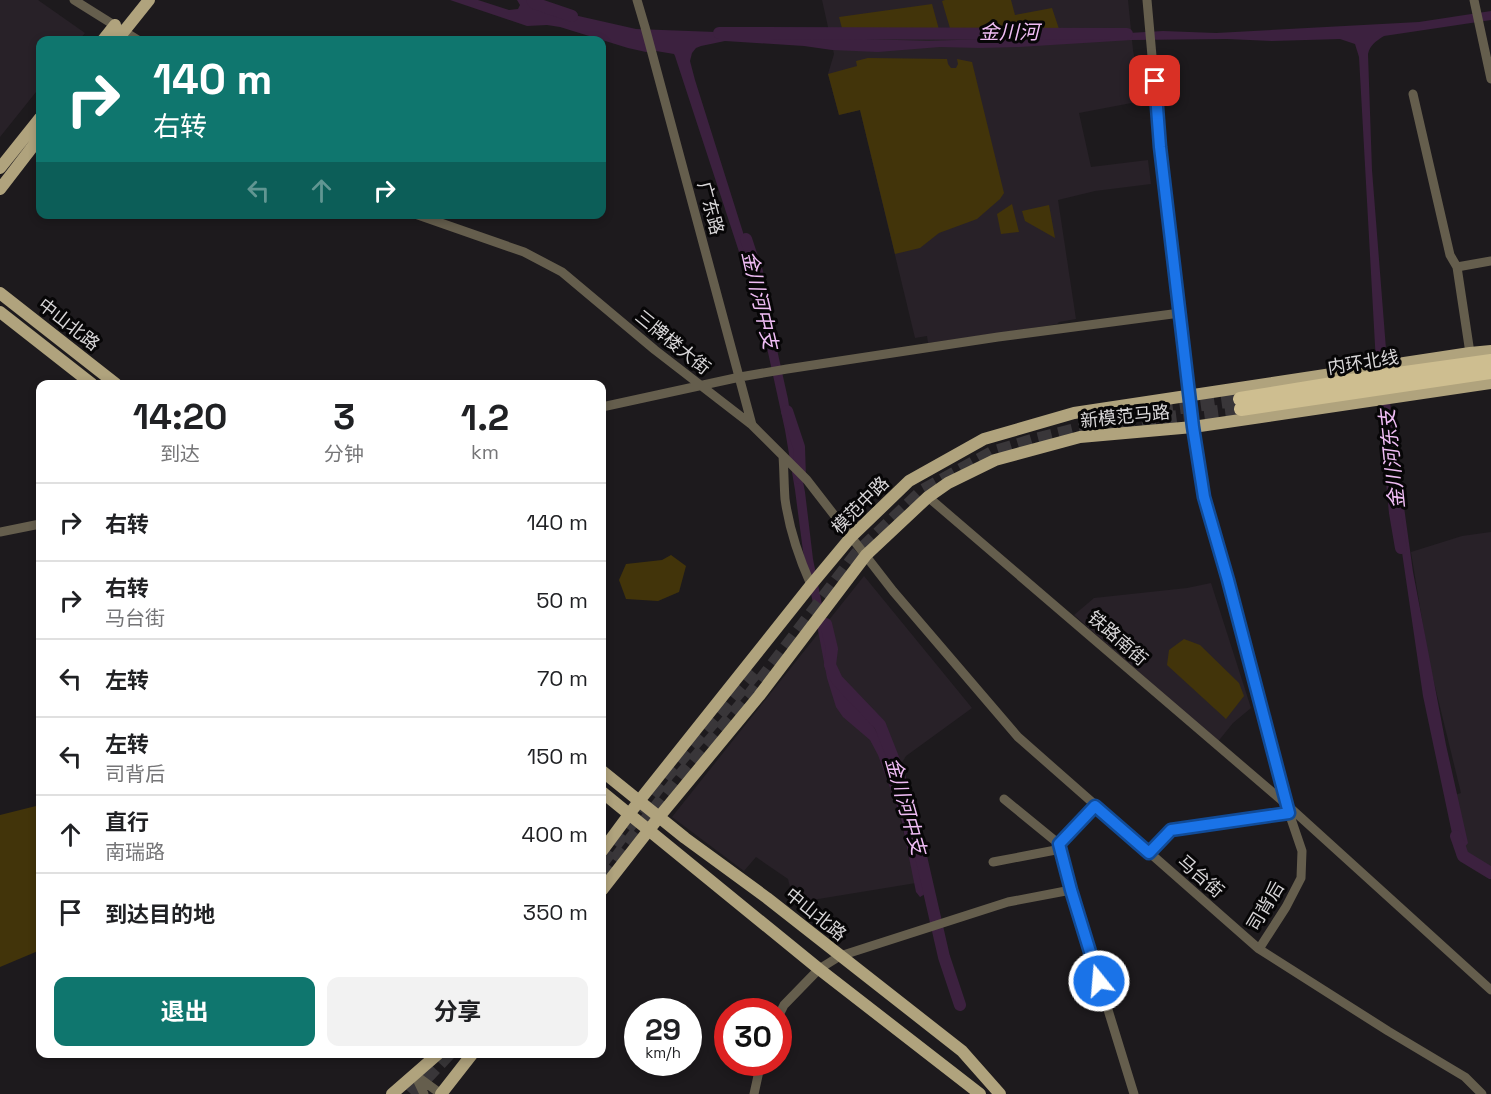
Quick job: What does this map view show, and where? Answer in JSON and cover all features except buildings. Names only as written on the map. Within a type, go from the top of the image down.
[{"type":"highway","points":[[1433,369],[1491,352]]},
{"type":"highway","name":"内环北线","points":[[1491,361],[1433,369],[1410,379],[1360,397],[1240,404],[1363,374],[1410,379],[1491,372]]},
{"type":"highway","points":[[1410,379],[1491,382]]},
{"type":"main road","points":[[119,32],[149,0]]},
{"type":"main road","points":[[0,168],[36,123]]},
{"type":"main road","points":[[0,189],[36,142]]},
{"type":"main road","name":"中山北路","points":[[0,293],[111,380]]},
{"type":"main road","name":"中山北路","points":[[0,312],[87,380]]},
{"type":"main road","points":[[1410,379],[1470,353],[1491,352]]},
{"type":"main road","name":"模范中路","points":[[606,846],[811,585],[851,537],[909,481],[984,439],[1074,413],[1270,383],[1363,374]]},
{"type":"main road","name":"新模范马路","points":[[866,555],[928,497],[948,483],[995,459],[1080,437],[1193,427],[1360,397]]},
{"type":"main road","points":[[606,886],[648,830],[759,696],[866,555]]},
{"type":"main road","name":"中山北路","points":[[606,774],[694,845],[767,898],[962,1051],[1000,1094]]},
{"type":"main road","points":[[606,795],[819,969],[980,1094]]},
{"type":"main road","points":[[392,1094],[434,1058]]},
{"type":"main road","points":[[441,1094],[469,1058]]},
{"type":"street","points":[[74,0],[119,32]]},
{"type":"street","name":"广东路","points":[[637,0],[752,425]]},
{"type":"street","name":"司背后","points":[[1147,0],[1160,147],[1193,427],[1204,497],[1288,808],[1302,850],[1300,878],[1286,907],[1258,949]]},
{"type":"street","points":[[1474,0],[1491,79]]},
{"type":"street","points":[[1413,94],[1450,255],[1457,267],[1470,353]]},
{"type":"street","name":"三牌楼大街","points":[[429,219],[524,252],[562,272],[752,425],[807,480],[866,555]]},
{"type":"street","points":[[1457,267],[1491,261]]},
{"type":"street","points":[[606,406],[787,369],[998,337],[1180,313]]},
{"type":"street","points":[[783,456],[789,523],[811,585]]},
{"type":"street","name":"铁路南街","points":[[928,497],[1288,808],[1491,990]]},
{"type":"street","points":[[0,532],[36,525]]},
{"type":"street","name":"马台街","points":[[866,555],[893,591],[1018,737],[1258,949],[1465,1077],[1482,1094]]},
{"type":"street","points":[[1004,799],[1060,846],[1071,890],[1134,1094]]},
{"type":"street","points":[[993,862],[1060,846],[1095,806]]},
{"type":"street","points":[[1149,853],[1171,830],[1288,808]]},
{"type":"street","points":[[791,998],[819,969],[840,956],[1008,902],[1071,890]]},
{"type":"street","points":[[415,1075],[441,1094]]},
{"type":"street","points":[[415,1075],[424,1094]]},
{"type":"street","points":[[754,1094],[758,1076]]},
{"type":"shaded area","points":[[0,0],[38,0],[85,33],[82,36],[36,36],[36,92],[0,137]]},
{"type":"shaded area","points":[[822,0],[1128,0],[1133,50],[1142,101],[1079,113],[1091,167],[1148,160],[1151,184],[1095,191],[1058,200],[1076,319],[1046,326],[928,343],[927,336],[915,338],[860,110],[839,115],[828,74],[834,54]]},
{"type":"shaded area","points":[[1011,0],[1015,15],[1052,8],[1060,32],[952,35],[942,1]]},
{"type":"shaded area","points":[[932,4],[941,37],[843,32],[839,17]]},
{"type":"shaded area","points":[[868,58],[947,59],[951,68],[956,68],[957,59],[972,62],[1004,193],[977,219],[939,233],[920,248],[895,254],[860,110],[839,115],[828,74],[857,66],[856,61]]},
{"type":"shaded area","points":[[1012,204],[1019,232],[1001,234],[997,214]]},
{"type":"shaded area","points":[[1049,205],[1055,238],[1025,221],[1022,211]]},
{"type":"shaded area","points":[[1491,532],[1491,873],[1463,856],[1458,842],[1448,797],[1461,793],[1429,662],[1411,552],[1462,536]]},
{"type":"shaded area","points":[[671,555],[686,566],[679,592],[658,601],[626,599],[619,580],[626,564],[662,560]]},
{"type":"shaded area","points":[[864,576],[972,708],[906,756],[891,781],[916,883],[794,903],[788,879],[756,857],[744,871],[672,817]]},
{"type":"shaded area","points":[[1211,583],[1251,708],[1233,723],[1216,744],[1074,615],[1094,598],[1187,588]]},
{"type":"shaded area","points":[[1184,639],[1200,645],[1239,683],[1244,696],[1226,719],[1167,665],[1169,650]]},
{"type":"shaded area","points":[[36,806],[36,952],[0,967],[0,815]]},
{"type":"water","points":[[450,0],[478,0],[509,10],[518,9],[520,5],[517,0],[536,0],[543,8],[636,29],[928,41],[1163,31],[1216,33],[1419,22],[1491,11],[1491,20],[1384,36],[1370,48],[1368,54],[1372,170],[1391,413],[1413,572],[1446,745],[1468,843],[1457,857],[1423,696],[1377,381],[1359,57],[1355,44],[1340,39],[1132,40],[1019,47],[940,47],[878,52],[725,41],[701,46],[692,53],[690,61],[695,80],[770,318],[788,399],[805,492],[813,559],[835,670],[846,690],[867,715],[879,736],[906,808],[921,868],[925,894],[920,897],[916,892],[901,818],[878,755],[870,740],[843,717],[836,707],[827,678],[803,551],[785,430],[760,316],[674,54],[628,48],[606,41],[606,36],[589,36],[560,27],[527,26]]},
{"type":"waterway","name":"金川河","points":[[532,0],[534,3],[572,16]]},
{"type":"waterway","name":"金川河","points":[[719,33],[1127,34]]},
{"type":"waterway","name":"金川河中支","points":[[746,239],[762,294]]},
{"type":"waterway","name":"金川河中支","points":[[787,411],[799,447],[800,478]]},
{"type":"waterway","name":"金川河东支","points":[[1391,471],[1401,548]]},
{"type":"waterway","name":"金川河中支","points":[[826,624],[832,649],[830,665],[837,680],[880,725],[895,763],[912,817],[944,957],[960,1005]]},
{"type":"waterway","name":"金川河东支","points":[[1456,836],[1463,856],[1491,873]]},
{"type":"tunnel","points":[[1159,410],[1240,399]]},
{"type":"tunnel","points":[[606,872],[683,773],[751,694],[857,554],[923,491],[992,453],[1035,440],[1076,430],[1241,409]]},
{"type":"tunnel","points":[[606,857],[667,775],[755,673]]},
{"type":"tunnel","points":[[411,1094],[444,1058]]},
{"type":"route","points":[[1099,981],[1059,844],[1095,806],[1149,853],[1171,830],[1289,813],[1204,497],[1193,427],[1160,147],[1155,81]]}]
